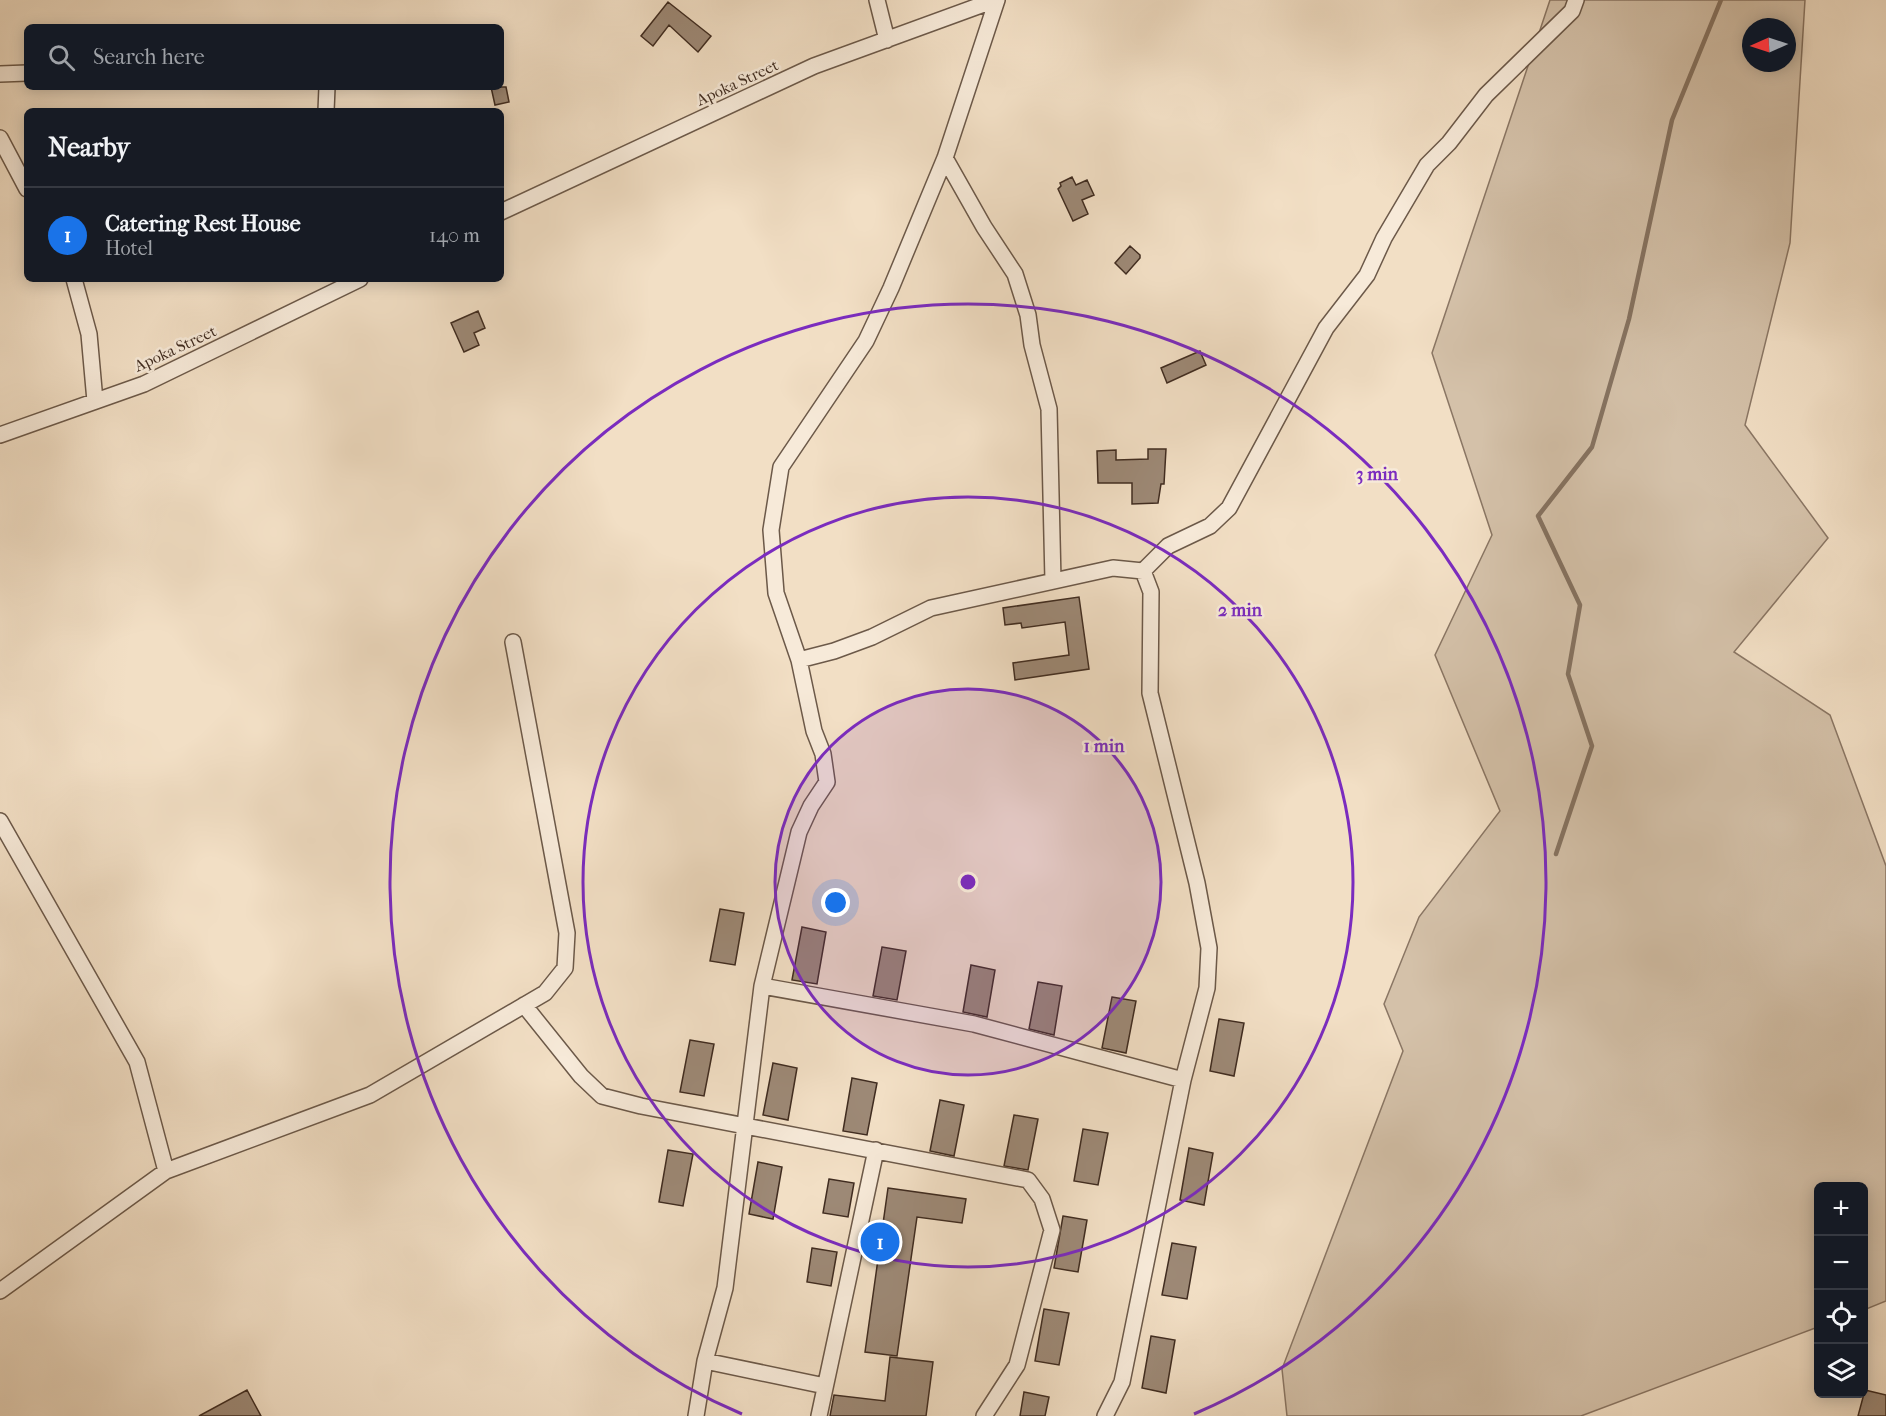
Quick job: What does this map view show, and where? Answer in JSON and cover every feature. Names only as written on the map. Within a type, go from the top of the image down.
[{"type":"street","points":[[877,0],[887,40]]},
{"type":"street","points":[[696,1416],[705,1361],[725,1288],[762,986],[799,832],[827,782],[823,754],[814,731],[799,660],[776,593],[771,530],[781,467],[866,341],[891,288],[945,158],[996,0]]},
{"type":"street","name":"Apoka Street","points":[[504,211],[814,66],[996,0]]},
{"type":"street","points":[[1143,571],[1168,546],[1210,526],[1229,508],[1326,328],[1367,275],[1384,238],[1427,165],[1449,143],[1486,95],[1572,11],[1576,0]]},
{"type":"street","points":[[0,74],[24,73]]},
{"type":"street","points":[[326,108],[327,90]]},
{"type":"street","points":[[0,138],[24,183]]},
{"type":"street","points":[[945,158],[984,227],[1015,274],[1028,315],[1032,345],[1049,409],[1053,581]]},
{"type":"street","points":[[75,282],[89,334],[96,401]]},
{"type":"street","name":"Apoka Street","points":[[0,435],[144,384],[354,282]]},
{"type":"street","points":[[799,660],[834,651],[872,637],[931,608],[1113,568],[1143,571]]},
{"type":"street","points":[[1105,1416],[1122,1382],[1183,1080],[1207,988],[1209,948],[1197,883],[1150,693],[1151,592],[1143,571]]},
{"type":"street","points":[[0,1291],[166,1171],[370,1095],[545,993],[565,968],[567,933],[513,642]]},
{"type":"street","points":[[0,821],[136,1062],[166,1171]]},
{"type":"street","points":[[762,986],[974,1024],[1183,1080]]},
{"type":"street","points":[[524,1005],[581,1076],[602,1096],[641,1106],[1028,1180],[1042,1199],[1052,1230],[1017,1365],[984,1416]]},
{"type":"street","points":[[819,1416],[876,1150]]},
{"type":"street","points":[[705,1361],[825,1386]]},
{"type":"shaded area","points":[[1550,0],[1805,0],[1790,243],[1745,425],[1828,538],[1734,652],[1830,715],[1886,866],[1886,1301],[1868,1308],[1868,1182],[1814,1182],[1814,1329],[1581,1416],[1287,1416],[1282,1369],[1403,1051],[1384,1004],[1419,917],[1500,811],[1435,655],[1492,535],[1432,353]]},
{"type":"building","points":[[668,2],[711,36],[698,52],[669,25],[653,46],[641,36]]},
{"type":"building","points":[[506,87],[509,102],[495,105],[492,90],[504,90]]},
{"type":"building","points":[[1072,177],[1076,185],[1087,180],[1094,195],[1082,200],[1088,214],[1073,221],[1058,189],[1061,186],[1060,183]]},
{"type":"building","points":[[1130,246],[1140,255],[1140,258],[1126,274],[1115,263]]},
{"type":"building","points":[[478,311],[485,328],[474,333],[479,345],[464,352],[451,323]]},
{"type":"building","points":[[1200,351],[1206,365],[1167,383],[1161,368]]},
{"type":"building","points":[[1148,449],[1166,449],[1164,484],[1161,484],[1158,503],[1132,504],[1132,483],[1098,483],[1097,451],[1116,450],[1116,460],[1148,459]]},
{"type":"building","points":[[1079,597],[1089,669],[1015,680],[1013,663],[1069,655],[1065,622],[1022,628],[1021,623],[1005,625],[1003,608]]},
{"type":"building","points":[[720,909],[744,913],[735,965],[710,961]]},
{"type":"building","points":[[802,927],[826,932],[817,984],[792,980]]},
{"type":"building","points":[[882,947],[906,951],[897,1000],[873,996]]},
{"type":"building","points":[[971,965],[995,970],[987,1017],[963,1012]]},
{"type":"building","points":[[1038,982],[1062,986],[1054,1035],[1029,1029]]},
{"type":"building","points":[[1112,997],[1136,1001],[1126,1053],[1102,1048]]},
{"type":"building","points":[[1219,1019],[1244,1023],[1234,1076],[1210,1071]]},
{"type":"building","points":[[690,1040],[714,1044],[704,1096],[680,1092]]},
{"type":"building","points":[[773,1063],[797,1068],[788,1120],[763,1115]]},
{"type":"building","points":[[852,1078],[877,1083],[867,1135],[843,1131]]},
{"type":"building","points":[[940,1100],[964,1105],[954,1156],[930,1151]]},
{"type":"building","points":[[1014,1115],[1038,1119],[1028,1170],[1004,1166]]},
{"type":"building","points":[[1083,1129],[1108,1133],[1098,1185],[1074,1181]]},
{"type":"building","points":[[1189,1148],[1213,1153],[1204,1205],[1180,1200]]},
{"type":"building","points":[[668,1150],[693,1154],[683,1206],[659,1202]]},
{"type":"building","points":[[758,1162],[782,1167],[773,1219],[749,1214]]},
{"type":"building","points":[[829,1179],[854,1183],[848,1217],[823,1213]]},
{"type":"building","points":[[888,1188],[966,1199],[962,1223],[917,1217],[897,1356],[865,1352]]},
{"type":"building","points":[[1063,1216],[1087,1220],[1078,1272],[1054,1268]]},
{"type":"building","points":[[1172,1243],[1196,1247],[1187,1299],[1162,1295]]},
{"type":"building","points":[[812,1248],[837,1252],[831,1286],[807,1282]]},
{"type":"building","points":[[1044,1309],[1069,1313],[1059,1365],[1035,1361]]},
{"type":"building","points":[[1151,1336],[1175,1340],[1166,1393],[1142,1388]]},
{"type":"building","points":[[890,1357],[933,1362],[926,1416],[830,1416],[834,1395],[885,1401]]},
{"type":"building","points":[[247,1390],[261,1416],[199,1416]]},
{"type":"building","points":[[1868,1391],[1886,1395],[1886,1416],[1858,1416],[1863,1398],[1868,1398]]},
{"type":"building","points":[[1024,1392],[1049,1397],[1045,1416],[1020,1416]]},
{"type":"waterway","points":[[1556,854],[1592,746],[1568,674],[1580,605],[1538,516],[1592,447],[1629,319],[1672,120],[1721,0]]},
{"type":"place","name":"Catering Rest House","points":[[880,1242]]}]
